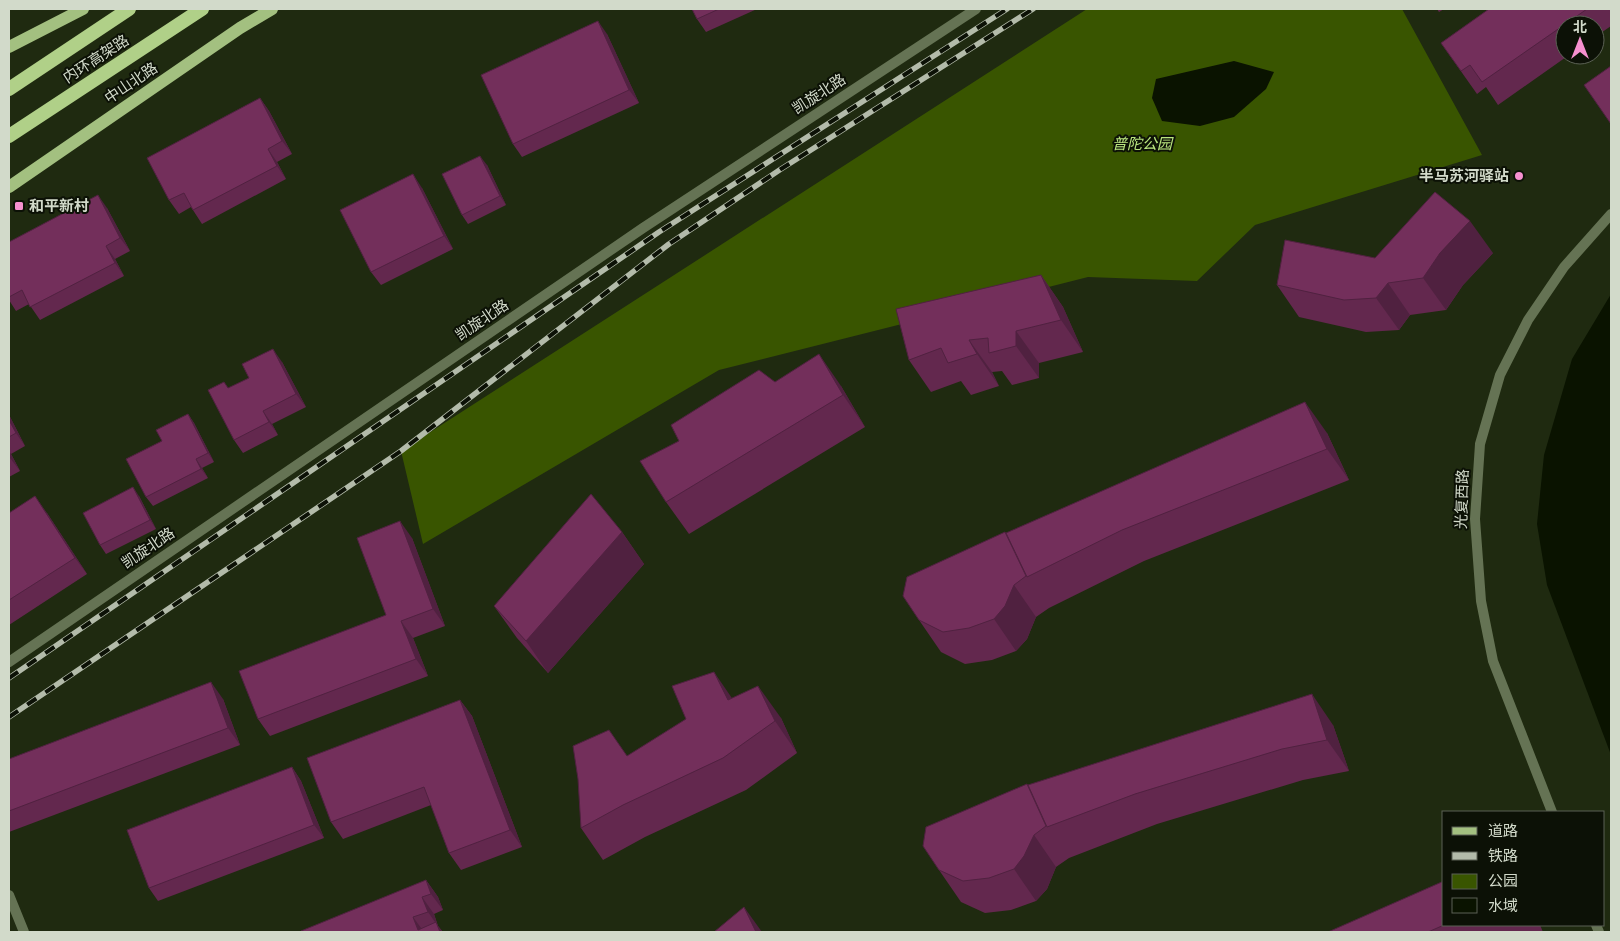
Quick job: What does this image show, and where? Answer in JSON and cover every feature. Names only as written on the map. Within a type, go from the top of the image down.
[{"type":"highway","name":"内环高架路","points":[[9,89],[129,9]]},
{"type":"highway","name":"内环高架路","points":[[9,136],[202,9]]},
{"type":"main road","points":[[9,48],[83,9]]},
{"type":"main road","name":"中山北路","points":[[9,187],[240,28],[272,9]]},
{"type":"street","name":"凯旋北路","points":[[9,662],[643,228],[976,9]]},
{"type":"street","name":"光复西路","points":[[1552,811],[1493,661],[1481,601],[1475,519],[1480,444],[1500,375],[1528,320],[1564,267],[1611,214]]},
{"type":"street","points":[[9,895],[24,932]]},
{"type":"green space","name":"普陀公园","points":[[1087,9],[1402,9],[1482,155],[1255,225],[1197,281],[1088,277],[719,370],[423,544],[401,451]]},
{"type":"water","points":[[1234,61],[1274,72],[1266,89],[1234,117],[1200,126],[1162,121],[1152,98],[1156,79]]},
{"type":"water","points":[[1611,294],[1611,755],[1547,585],[1537,524],[1544,455],[1572,359]]},
{"type":"building","points":[[692,9],[719,9],[697,19]]},
{"type":"building","points":[[1489,9],[1587,9],[1578,15],[1555,15],[1555,31],[1482,82],[1470,65],[1461,71],[1441,43]]},
{"type":"building","points":[[598,21],[629,90],[513,144],[481,75]]},
{"type":"building","points":[[1611,66],[1611,124],[1584,85]]},
{"type":"building","points":[[260,98],[282,141],[268,149],[277,166],[193,210],[184,193],[169,200],[147,158]]},
{"type":"building","points":[[480,156],[500,196],[462,215],[442,174]]},
{"type":"building","points":[[413,174],[444,236],[371,272],[340,210]]},
{"type":"building","points":[[1435,192],[1470,221],[1440,253],[1423,278],[1388,283],[1376,298],[1344,300],[1277,285],[1285,240],[1375,258]]},
{"type":"building","points":[[98,195],[120,238],[106,246],[115,263],[30,307],[22,290],[9,297],[9,242]]},
{"type":"building","points":[[1041,275],[1061,320],[1016,331],[1016,346],[989,353],[988,338],[969,340],[977,354],[948,363],[941,348],[909,360],[896,309]]},
{"type":"building","points":[[273,349],[296,394],[263,411],[269,422],[234,440],[208,390],[224,382],[228,388],[249,378],[242,364]]},
{"type":"building","points":[[819,354],[843,395],[666,502],[640,461],[679,441],[671,425],[759,370],[775,382]]},
{"type":"building","points":[[1305,402],[1327,449],[1122,530],[1027,577],[1006,533]]},
{"type":"building","points":[[188,414],[208,453],[196,459],[201,469],[146,497],[126,459],[162,441],[156,430]]},
{"type":"building","points":[[9,420],[16,433],[9,437]]},
{"type":"building","points":[[133,487],[150,520],[100,545],[83,513]]},
{"type":"building","points":[[591,494],[622,532],[526,641],[494,606]]},
{"type":"building","points":[[35,496],[75,558],[9,600],[9,513]]},
{"type":"building","points":[[400,521],[433,609],[401,621],[416,659],[258,719],[239,671],[386,615],[357,538]]},
{"type":"building","points":[[1005,532],[1026,576],[1014,585],[1005,606],[994,619],[969,628],[943,632],[919,620],[903,596],[907,577]]},
{"type":"building","points":[[714,672],[728,700],[758,686],[775,721],[723,758],[623,805],[581,828],[578,779],[573,746],[609,730],[627,756],[686,719],[672,686]]},
{"type":"building","points":[[211,682],[228,728],[9,811],[9,759]]},
{"type":"building","points":[[1312,694],[1327,740],[1282,749],[1135,794],[1047,827],[1028,785]]},
{"type":"building","points":[[460,700],[510,830],[449,853],[424,787],[331,822],[307,758]]},
{"type":"building","points":[[292,767],[314,825],[149,888],[127,830]]},
{"type":"building","points":[[1027,784],[1046,826],[1034,835],[1024,856],[1014,869],[989,878],[963,881],[939,870],[923,846],[926,827]]},
{"type":"building","points":[[426,880],[431,894],[422,897],[428,912],[413,917],[418,930],[436,922],[440,932],[301,931]]},
{"type":"building","points":[[1442,882],[1442,926],[1428,932],[1328,932]]},
{"type":"building","points":[[744,907],[756,932],[714,932]]},
{"type":"railway","points":[[9,678],[659,232],[1007,9]]},
{"type":"railway","points":[[9,717],[401,451],[669,244],[781,169],[1033,9]]},
{"type":"place","name":"半马苏河驿站","points":[[1519,176]]},
{"type":"place","name":"和平新村","points":[[19,206]]}]
